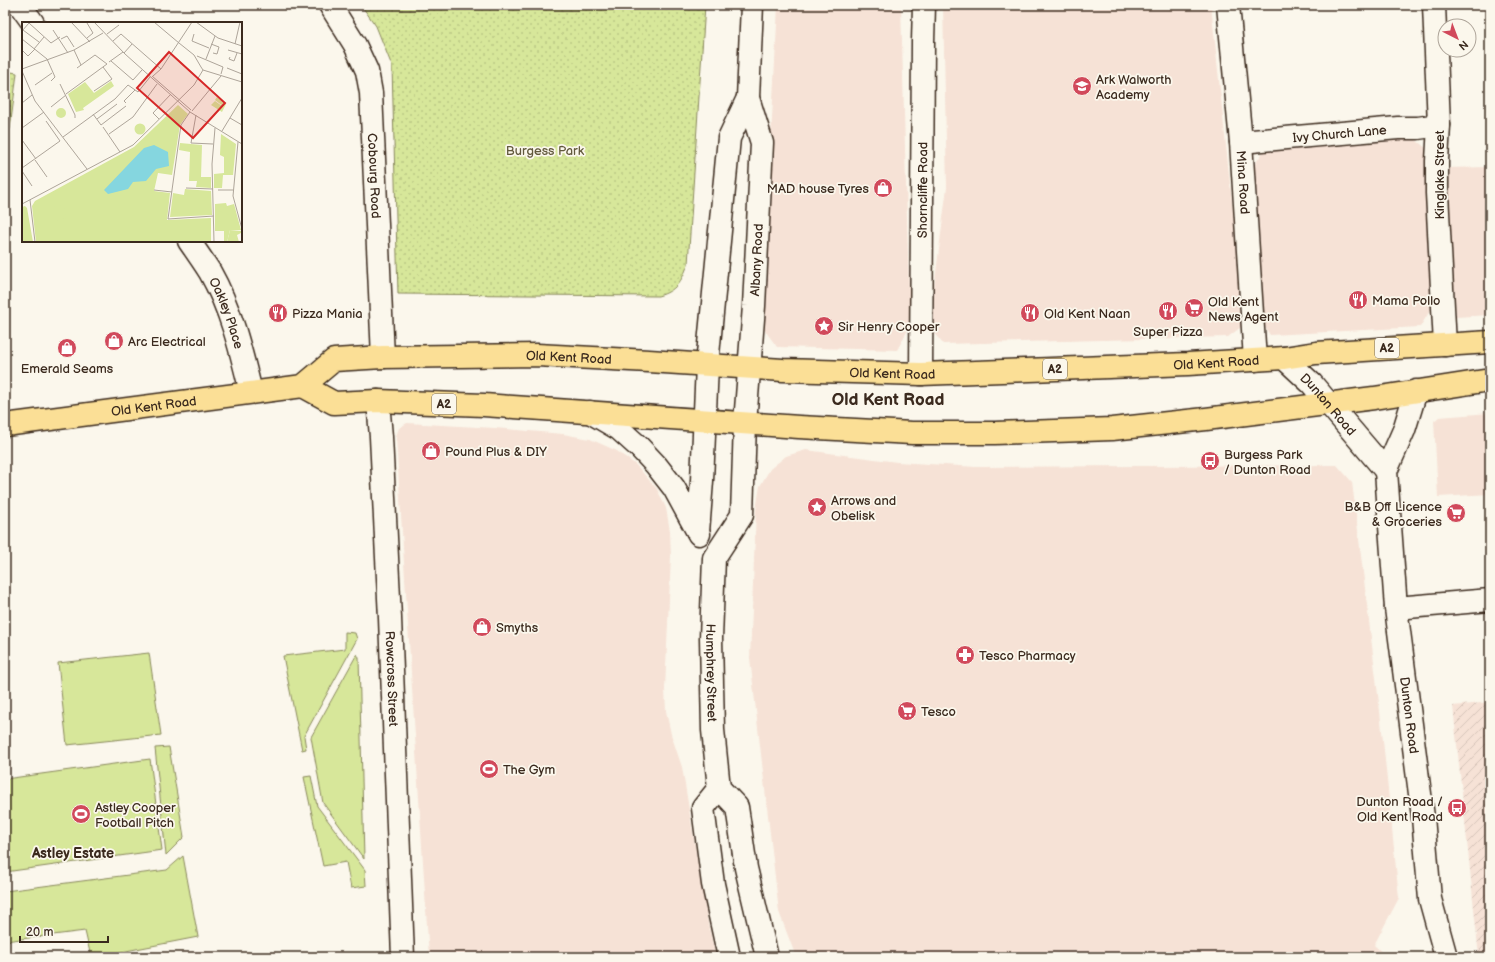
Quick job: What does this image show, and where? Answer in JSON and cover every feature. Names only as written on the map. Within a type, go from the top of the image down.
[{"type":"highway","name":"Old Kent Road","points":[[5,426],[303,386],[334,360],[383,357],[537,356],[783,370],[921,374],[1188,364],[1284,358],[1316,353],[1490,342]]},
{"type":"highway","name":"A2","points":[[303,386],[334,403],[378,401],[484,405],[912,434],[1112,429],[1329,403],[1490,380]]},
{"type":"main road","points":[[20,5],[32,22]]},
{"type":"main road","name":"Cobourg Road","points":[[330,5],[355,44],[367,71],[370,93],[383,357]]},
{"type":"main road","name":"Albany Road","points":[[745,423],[750,368],[762,143],[748,98],[752,5]]},
{"type":"main road","name":"Shorncliffe Road","points":[[921,374],[922,42],[924,5]]},
{"type":"main road","name":"Mina Road","points":[[1228,5],[1241,142],[1255,360]]},
{"type":"main road","name":"Kinglake Street","points":[[1434,5],[1439,125],[1436,161],[1437,192],[1445,345]]},
{"type":"main road","name":"Albany Road","points":[[707,365],[729,138],[748,98]]},
{"type":"main road","name":"Ivy Church Lane","points":[[1241,142],[1439,125]]},
{"type":"main road","name":"Oakley Place","points":[[190,242],[210,272],[225,303],[240,346],[251,392]]},
{"type":"main road","name":"Dunton Road","points":[[1284,358],[1312,384],[1386,471]]},
{"type":"main road","points":[[698,532],[702,482],[707,365]]},
{"type":"main road","name":"Dunton Road","points":[[1416,391],[1404,430],[1386,471],[1396,608],[1423,818],[1430,899],[1446,957]]},
{"type":"main road","name":"Rowcross Street","points":[[378,401],[390,618],[403,957]]},
{"type":"main road","points":[[590,412],[619,429],[656,465],[674,488],[714,558],[742,516],[745,423]]},
{"type":"main road","name":"Humphrey Street","points":[[714,558],[711,638],[713,730],[718,788]]},
{"type":"main road","points":[[1396,608],[1490,600]]},
{"type":"main road","points":[[729,957],[713,884],[703,808],[718,788],[737,807],[746,868],[767,957]]},
{"type":"shaded area","points":[[778,5],[901,5],[910,326],[897,350],[777,347],[761,325]]},
{"type":"shaded area","points":[[943,5],[1211,5],[1245,324],[1228,337],[943,344],[929,327],[947,187]]},
{"type":"shaded area","points":[[1412,137],[1431,152],[1436,301],[1420,327],[1270,335],[1259,318],[1253,167],[1265,149]]},
{"type":"shaded area","points":[[1490,167],[1490,315],[1456,317],[1445,168]]},
{"type":"shaded area","points":[[1490,413],[1490,494],[1438,497],[1434,421],[1439,417]]},
{"type":"shaded area","points":[[407,423],[495,428],[563,434],[590,439],[617,451],[636,465],[657,489],[666,508],[670,531],[671,556],[665,689],[666,711],[671,734],[682,767],[708,923],[716,957],[429,957],[396,436],[399,428]]},
{"type":"shaded area","points":[[806,450],[897,462],[976,467],[1337,465],[1352,482],[1380,711],[1399,898],[1374,945],[1387,957],[796,957],[779,912],[750,658],[756,510],[760,486],[770,469],[786,456]]},
{"type":"shaded area","points":[[1490,702],[1490,957],[1479,957],[1453,706]]},
{"type":"green space","name":"Burgess Park","points":[[361,5],[705,5],[688,264],[678,284],[664,294],[658,296],[398,294],[392,66],[376,26]]},
{"type":"green space","points":[[5,71],[17,73],[10,129],[5,126]]},
{"type":"green space","points":[[345,632],[355,633],[357,639],[304,736],[306,749],[302,750],[283,656],[345,649]]},
{"type":"green space","points":[[149,653],[161,735],[67,745],[58,663]]},
{"type":"green space","points":[[357,654],[359,658],[364,859],[323,803],[311,737]]},
{"type":"green space","points":[[169,747],[184,837],[166,855],[155,748]]},
{"type":"green space","name":"Astley Cooper Football Pitch","points":[[150,759],[162,850],[5,872],[5,779]]},
{"type":"green space","points":[[311,776],[317,806],[365,870],[366,886],[351,888],[346,862],[323,866],[304,777]]},
{"type":"green space","points":[[183,856],[198,937],[95,957],[91,957],[85,931],[5,941],[5,891],[167,870]]},
{"type":"place","name":"Ark Walworth Academy","points":[[1082,86]]},
{"type":"place","name":"MAD house Tyres","points":[[883,188]]},
{"type":"place","name":"Mama Pollo","points":[[1358,300]]},
{"type":"place","name":"Old Kent News Agent","points":[[1194,308]]},
{"type":"place","name":"Super Pizza","points":[[1168,311]]},
{"type":"place","name":"Pizza Mania","points":[[278,313]]},
{"type":"place","name":"Old Kent Naan","points":[[1030,313]]},
{"type":"place","name":"Sir Henry Cooper","points":[[824,326]]},
{"type":"place","name":"Arc Electrical","points":[[114,341]]},
{"type":"place","name":"Emerald Seams","points":[[67,348]]},
{"type":"place","name":"Pound Plus & DIY","points":[[431,451]]},
{"type":"place","name":"Burgess Park / Dunton Road","points":[[1210,461]]},
{"type":"place","name":"Arrows and Obelisk","points":[[817,507]]},
{"type":"place","name":"B&B Off Licence & Groceries","points":[[1456,513]]},
{"type":"place","name":"Smyths","points":[[482,627]]},
{"type":"place","name":"Tesco Pharmacy","points":[[965,655]]},
{"type":"place","name":"Tesco","points":[[907,711]]},
{"type":"place","name":"The Gym","points":[[489,769]]},
{"type":"place","name":"Dunton Road / Old Kent Road","points":[[1457,808]]},
{"type":"place","name":"Astley Cooper Football Pitch","points":[[81,814]]},
{"type":"district","name":"Old Kent Road","points":[[888,399]]},
{"type":"district","name":"Astley Estate","points":[[73,853]]}]
